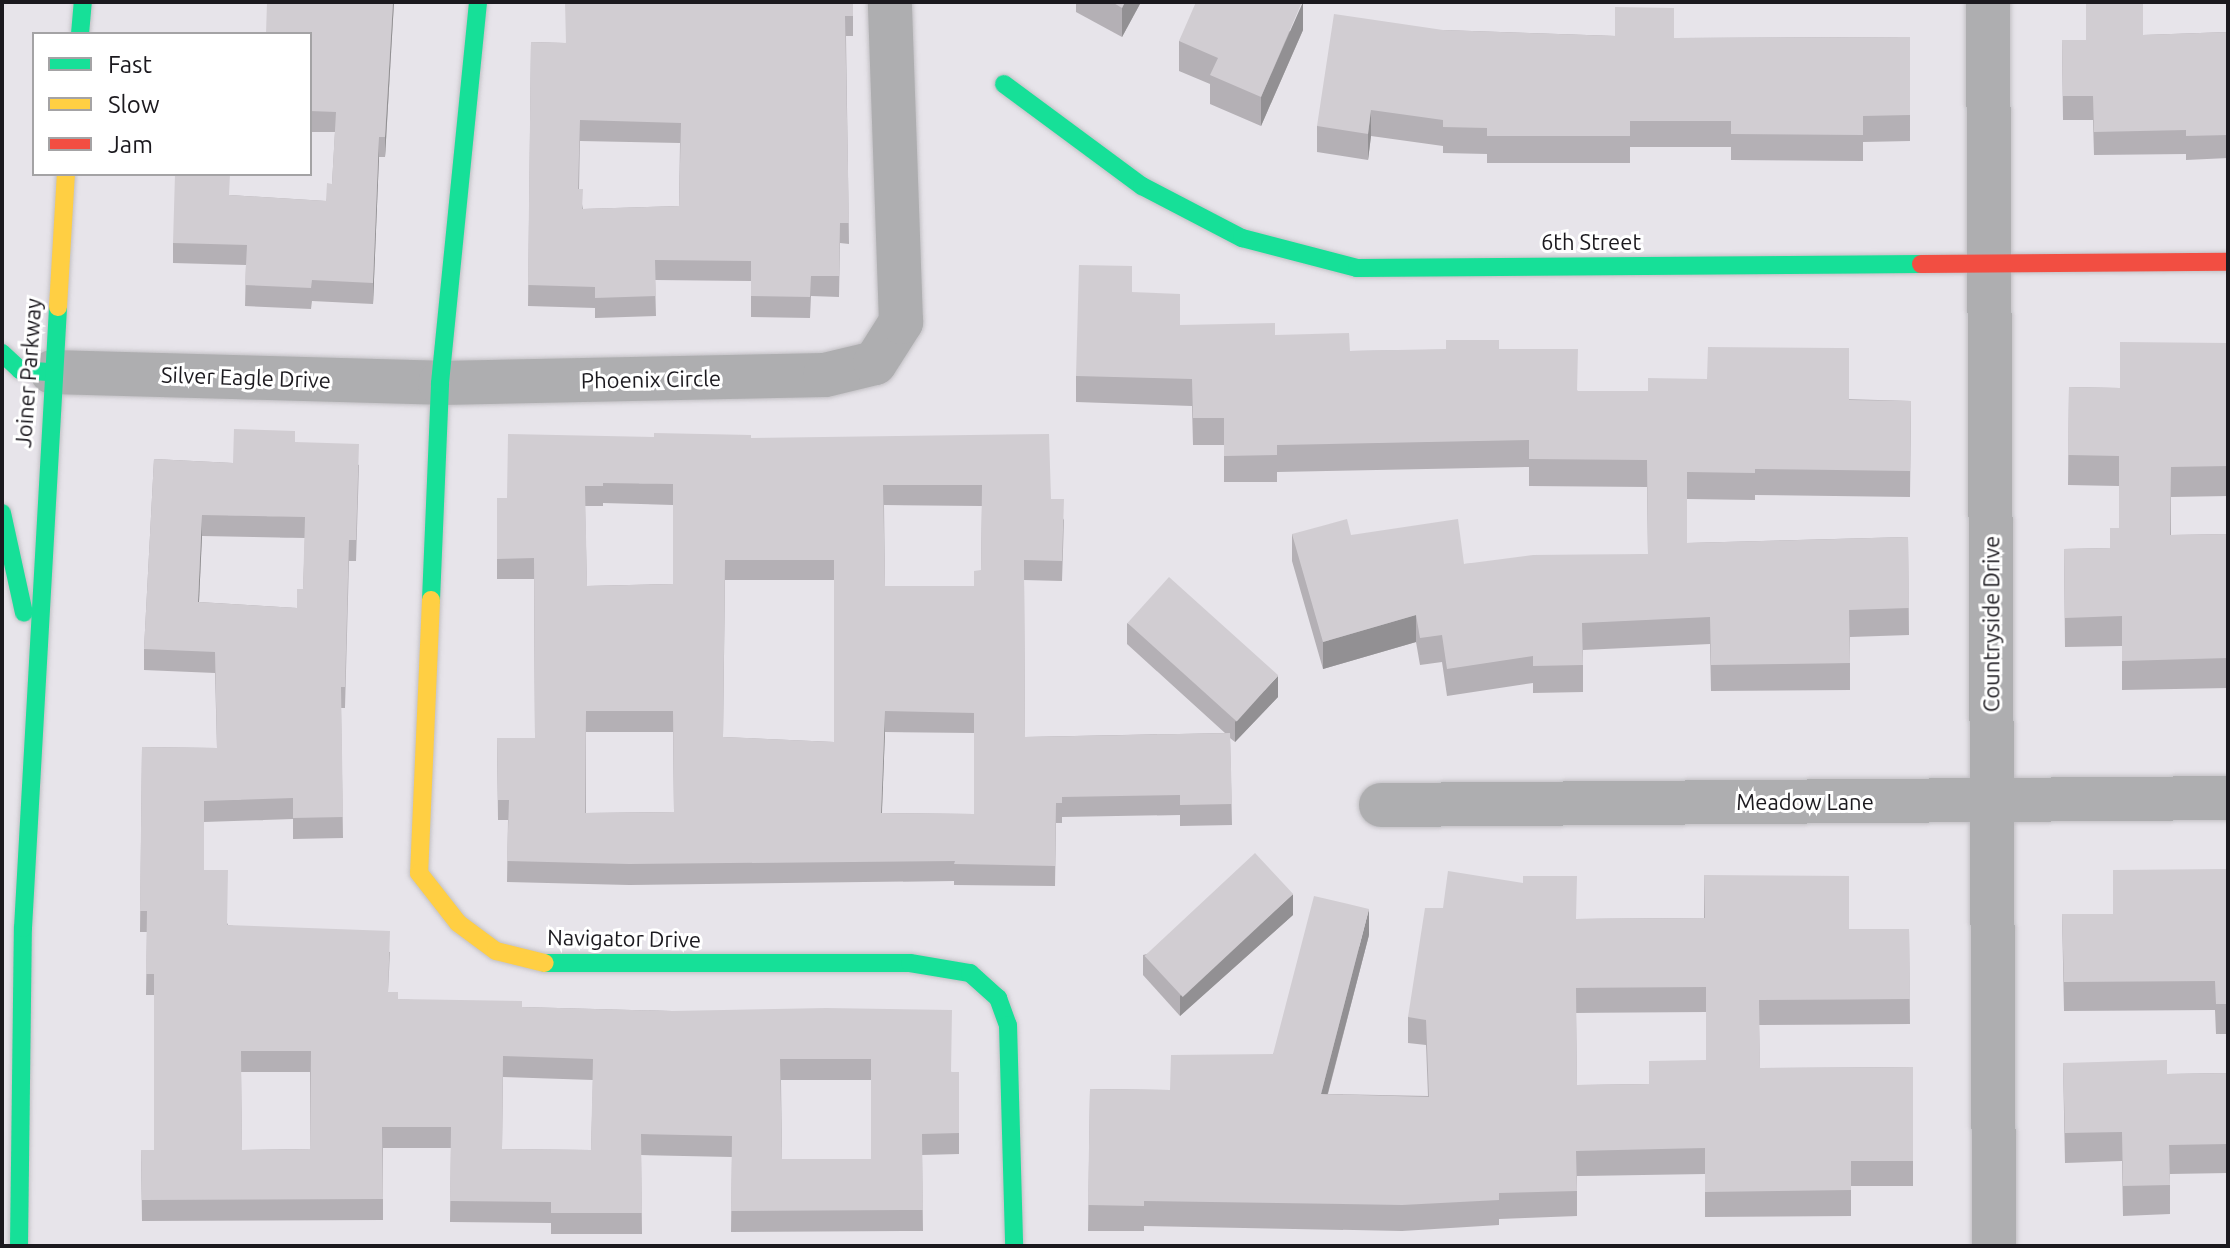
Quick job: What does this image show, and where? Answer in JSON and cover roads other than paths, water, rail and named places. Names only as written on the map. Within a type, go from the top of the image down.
[{"type":"street","points":[[80,32],[83,2]]},
{"type":"street","points":[[440,383],[478,2]]},
{"type":"street","name":"Phoenix Circle","points":[[440,383],[825,375],[875,363],[901,322],[890,2]]},
{"type":"street","name":"Countryside Drive","points":[[1988,2],[1994,1246]]},
{"type":"street","name":"6th Street","points":[[1004,84],[1142,186],[1242,238],[1357,268],[2228,262]]},
{"type":"street","name":"Joiner Parkway","points":[[19,1246],[23,928],[35,666],[66,176]]},
{"type":"street","points":[[2,353],[20,370],[52,372]]},
{"type":"street","name":"Silver Eagle Drive","points":[[52,372],[440,383]]},
{"type":"street","name":"Navigator Drive","points":[[440,383],[419,873],[458,923],[496,951],[543,963],[910,963],[970,973],[998,998],[1008,1025],[1014,1246]]},
{"type":"street","points":[[2,513],[35,666]]},
{"type":"street","name":"Meadow Lane","points":[[1381,805],[2228,798]]}]
